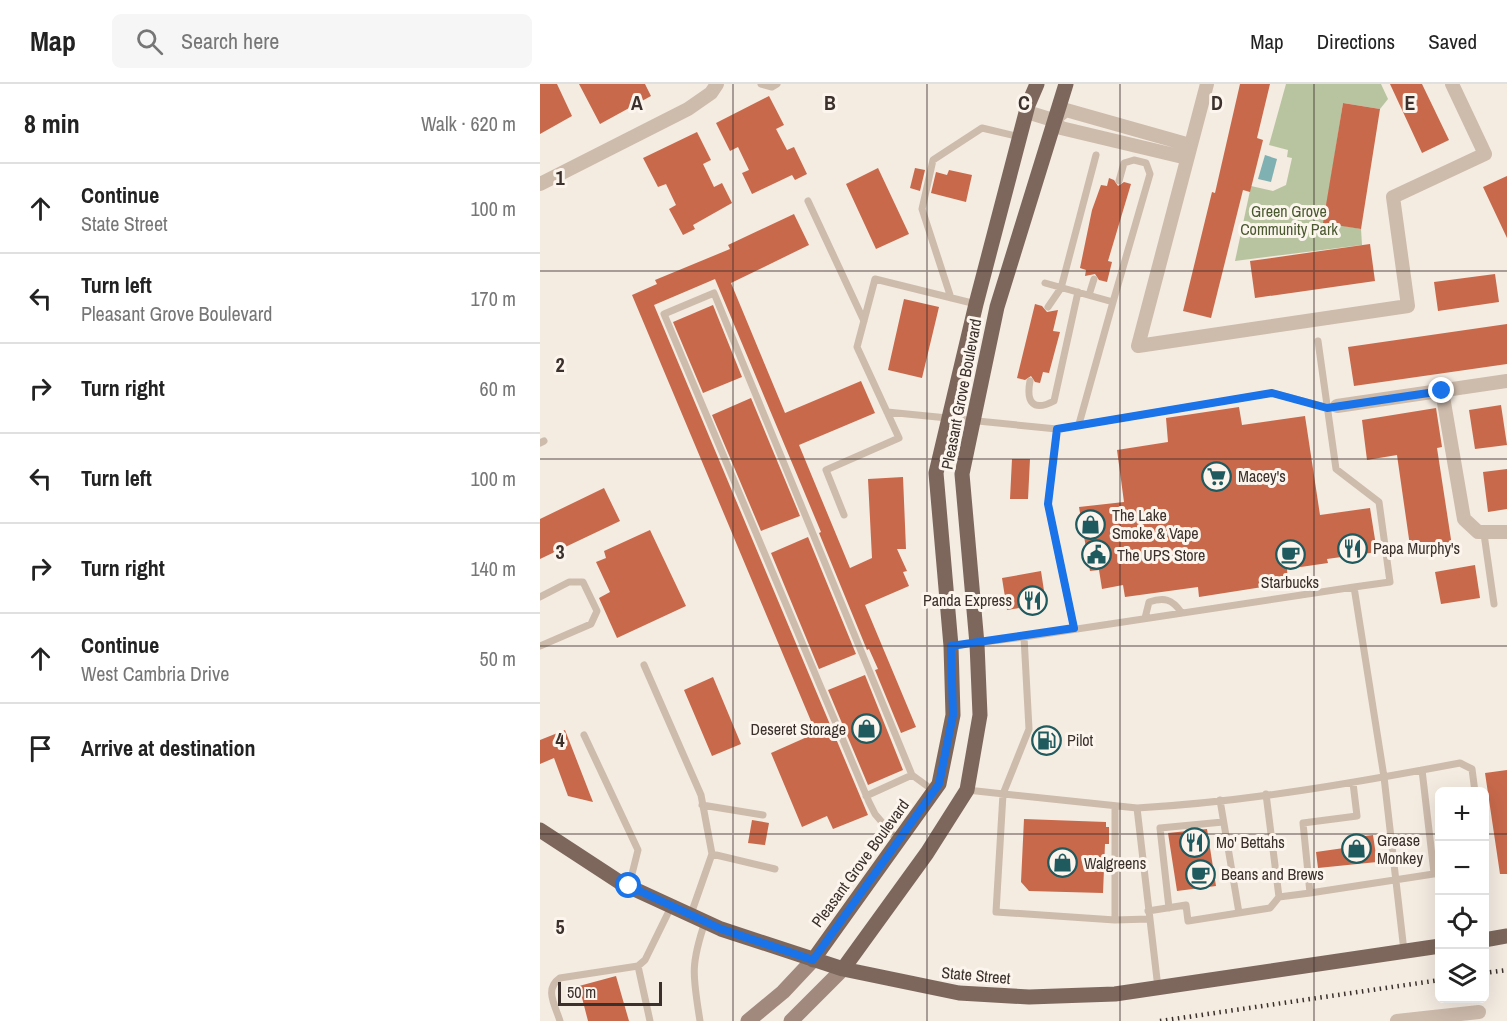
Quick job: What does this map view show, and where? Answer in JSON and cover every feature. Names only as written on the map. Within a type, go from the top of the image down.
[{"type":"main road","name":"Pleasant Grove Boulevard","points":[[813,960],[939,784],[953,715],[951,646],[936,473],[976,304],[1020,137],[1037,84]]},
{"type":"main road","name":"Pleasant Grove Boulevard","points":[[843,969],[927,853],[967,790],[980,715],[977,644],[962,474],[997,307],[1066,84]]},
{"type":"main road","name":"State Street","points":[[540,831],[629,886],[671,908],[705,922],[843,969],[934,989],[990,996],[1076,997],[1158,988],[1435,947]]},
{"type":"main road","points":[[1489,939],[1507,936]]},
{"type":"main road","points":[[748,1021],[783,992],[813,960]]},
{"type":"main road","points":[[791,1021],[843,969]]},
{"type":"street","points":[[540,184],[688,109],[711,93],[717,84]]},
{"type":"street","points":[[1207,84],[1138,346],[1408,306],[1393,197],[1485,154],[1452,84]]},
{"type":"street","points":[[1053,120],[1066,110],[1189,152]]},
{"type":"street","points":[[1027,112],[1053,120],[1061,128],[1087,135],[1189,152]]},
{"type":"street","points":[[1087,135],[1093,118]]},
{"type":"street","points":[[1332,407],[1507,381]]},
{"type":"street","points":[[1442,391],[1464,519],[1481,533],[1507,532]]},
{"type":"street","points":[[1397,1021],[1481,1017]]},
{"type":"lane","points":[[761,84],[772,87],[777,84]]},
{"type":"lane","points":[[951,298],[922,209],[933,160],[982,128],[1020,137]]},
{"type":"lane","points":[[1048,308],[1061,288],[1096,155]]},
{"type":"lane","points":[[1079,424],[1150,174],[1146,164],[1134,160],[1124,163],[1119,181]]},
{"type":"lane","points":[[808,201],[864,321]]},
{"type":"lane","points":[[844,515],[826,470],[898,438],[856,347],[875,279],[976,304]]},
{"type":"lane","points":[[1089,295],[1094,279]]},
{"type":"lane","points":[[1045,284],[1113,302]]},
{"type":"lane","points":[[1030,381],[1027,394],[1030,402],[1035,405],[1047,405],[1054,401],[1078,292]]},
{"type":"lane","points":[[899,842],[875,814],[866,796],[664,314],[714,293],[912,775],[934,791]]},
{"type":"lane","points":[[951,646],[1390,582],[1379,502],[1336,469],[1332,407],[1318,341]]},
{"type":"lane","points":[[886,412],[1057,429],[1272,393],[1332,407]]},
{"type":"lane","points":[[1057,429],[1048,504],[1074,628]]},
{"type":"lane","points":[[1481,533],[1494,604]]},
{"type":"lane","points":[[540,597],[569,582],[583,582],[597,611],[591,624],[540,646]]},
{"type":"lane","points":[[1354,587],[1384,777],[1404,952]]},
{"type":"lane","points":[[1145,618],[1149,602],[1160,599],[1171,601],[1181,612]]},
{"type":"lane","points":[[1024,637],[1029,729],[1003,794],[996,912],[1115,920],[1149,915],[1168,908],[1186,905],[1188,921],[1270,908],[1279,897],[1435,873]]},
{"type":"lane","points":[[644,664],[700,795],[712,854],[690,915]]},
{"type":"lane","points":[[584,735],[638,850],[629,886]]},
{"type":"lane","points":[[967,790],[1137,808],[1353,783],[1460,763],[1472,769],[1474,787]]},
{"type":"lane","points":[[1422,770],[1435,859]]},
{"type":"lane","points":[[866,796],[912,775]]},
{"type":"lane","points":[[1310,893],[1304,823],[1357,816],[1353,783]]},
{"type":"lane","points":[[1266,794],[1279,897]]},
{"type":"lane","points":[[1220,800],[1239,913]]},
{"type":"lane","points":[[702,805],[763,815]]},
{"type":"lane","points":[[1114,806],[1115,920]]},
{"type":"lane","points":[[1137,808],[1158,988]]},
{"type":"lane","points":[[1168,908],[1160,828],[1223,822]]},
{"type":"lane","points":[[712,854],[775,869]]},
{"type":"lane","points":[[560,1021],[550,990],[552,983],[560,978],[638,966],[645,960],[671,908]]},
{"type":"lane","points":[[700,1021],[692,969],[705,922]]},
{"type":"lane","points":[[638,966],[650,1021]]},
{"type":"green space","name":"Green Grove Community Park","points":[[1286,84],[1381,84],[1388,99],[1380,109],[1343,103],[1324,222],[1361,229],[1362,245],[1235,261],[1251,186],[1273,191],[1286,185],[1292,158],[1287,157],[1288,150],[1269,145]]},
{"type":"water","points":[[1265,155],[1277,159],[1271,182],[1258,179]]},
{"type":"building","points":[[540,84],[557,84],[572,116],[540,134]]},
{"type":"building","points":[[579,84],[645,84],[651,96],[600,124]]},
{"type":"building","points":[[1240,84],[1270,84],[1257,138],[1263,140],[1250,192],[1243,190],[1211,318],[1183,311],[1212,192],[1215,193]]},
{"type":"building","points":[[1390,84],[1422,84],[1449,140],[1422,153]]},
{"type":"building","points":[[769,96],[784,125],[776,129],[787,150],[794,147],[807,174],[795,180],[792,175],[752,194],[742,173],[749,170],[738,147],[730,151],[716,123]]},
{"type":"building","points":[[1343,103],[1380,109],[1361,229],[1323,223]]},
{"type":"building","points":[[697,132],[711,160],[703,164],[714,187],[722,183],[732,203],[693,225],[695,229],[683,235],[669,209],[676,205],[666,184],[658,187],[643,158]]},
{"type":"building","points":[[878,168],[909,234],[876,249],[846,184]]},
{"type":"building","points":[[915,168],[925,170],[920,191],[910,188]]},
{"type":"building","points":[[949,170],[972,175],[966,202],[931,193],[936,172],[947,175]]},
{"type":"building","points":[[1507,176],[1507,238],[1483,187]]},
{"type":"building","points":[[1109,178],[1114,180],[1118,186],[1124,182],[1131,184],[1108,261],[1112,262],[1107,282],[1099,280],[1095,274],[1085,276],[1086,270],[1080,268],[1092,210],[1101,185],[1107,186]]},
{"type":"building","points":[[794,214],[809,245],[731,283],[785,413],[861,381],[875,413],[799,445],[850,568],[872,558],[868,479],[903,477],[906,549],[897,549],[907,571],[903,572],[909,586],[865,605],[916,727],[901,733],[875,670],[878,669],[869,649],[867,650],[819,533],[821,532],[715,279],[654,305],[868,815],[833,829],[827,816],[802,827],[771,753],[816,733],[632,295],[657,284],[655,280],[730,249],[728,245]]},
{"type":"building","points":[[1370,244],[1375,281],[1255,298],[1250,261]]},
{"type":"building","points":[[1495,274],[1499,302],[1438,311],[1434,282]]},
{"type":"building","points":[[904,299],[939,307],[922,378],[888,370]]},
{"type":"building","points":[[1035,304],[1042,306],[1047,312],[1058,310],[1053,331],[1060,332],[1049,373],[1043,372],[1040,383],[1035,382],[1031,376],[1025,380],[1017,378]]},
{"type":"building","points":[[713,305],[742,377],[703,393],[673,322]]},
{"type":"building","points":[[1507,324],[1507,364],[1354,386],[1348,347]]},
{"type":"building","points":[[751,398],[800,516],[761,531],[712,415]]},
{"type":"building","points":[[1501,405],[1507,445],[1475,449],[1469,410]]},
{"type":"building","name":"Macey's","points":[[1239,407],[1242,425],[1305,416],[1320,515],[1370,508],[1377,552],[1327,559],[1328,563],[1287,569],[1288,583],[1199,597],[1198,587],[1125,597],[1123,585],[1102,589],[1099,570],[1090,571],[1079,507],[1124,502],[1117,450],[1168,442],[1166,418]]},
{"type":"building","points":[[1436,408],[1442,447],[1437,448],[1452,546],[1411,553],[1397,455],[1367,460],[1362,420]]},
{"type":"building","points":[[1012,459],[1030,459],[1028,499],[1010,499]]},
{"type":"building","points":[[1507,469],[1507,509],[1488,512],[1483,472]]},
{"type":"building","points":[[604,488],[620,521],[540,559],[540,519]]},
{"type":"building","points":[[650,530],[686,606],[617,638],[599,598],[610,592],[596,562],[606,558],[604,551]]},
{"type":"building","points":[[808,537],[856,654],[819,669],[771,553]]},
{"type":"building","points":[[1475,565],[1480,598],[1441,604],[1435,572]]},
{"type":"building","points":[[1041,571],[1046,604],[1007,610],[1002,578]]},
{"type":"building","name":"Deseret Storage","points":[[865,675],[903,770],[868,785],[828,690]]},
{"type":"building","points":[[713,677],[741,744],[712,756],[684,690]]},
{"type":"building","points":[[565,730],[593,802],[568,796],[554,758],[540,764],[540,740]]},
{"type":"building","points":[[1507,770],[1507,874],[1500,874],[1489,787],[1487,787],[1485,773]]},
{"type":"building","name":"Walgreens","points":[[1024,819],[1106,822],[1106,827],[1109,827],[1109,844],[1105,844],[1103,893],[1029,891],[1021,882]]},
{"type":"building","points":[[752,820],[769,823],[765,845],[748,843]]},
{"type":"building","points":[[1207,829],[1216,886],[1177,891],[1168,833]]},
{"type":"building","name":"Grease Monkey","points":[[1373,835],[1377,862],[1318,868],[1316,852],[1358,846],[1357,837]]},
{"type":"building","points":[[616,976],[629,1021],[588,1021],[579,986]]},
{"type":"railway","points":[[1489,972],[1507,970]]},
{"type":"railway","points":[[1160,1021],[1435,981]]},
{"type":"place","name":"Macey's","points":[[1217,476]]},
{"type":"place","name":"The Lake Smoke & Vape","points":[[1091,524]]},
{"type":"place","name":"Papa Murphy's","points":[[1352,548]]},
{"type":"place","name":"Starbucks","points":[[1290,554]]},
{"type":"place","name":"The UPS Store","points":[[1096,555]]},
{"type":"place","name":"Panda Express","points":[[1033,600]]},
{"type":"place","name":"Deseret Storage","points":[[867,729]]},
{"type":"place","name":"Pilot","points":[[1046,740]]},
{"type":"place","name":"Mo' Bettahs","points":[[1195,842]]},
{"type":"place","name":"Grease Monkey","points":[[1356,849]]},
{"type":"place","name":"Walgreens","points":[[1063,863]]},
{"type":"place","name":"Beans and Brews","points":[[1200,874]]},
{"type":"route","points":[[629,886],[721,929],[813,960],[939,784],[953,715],[951,646],[1074,628],[1048,504],[1057,429],[1272,393],[1327,408],[1442,391]]}]
